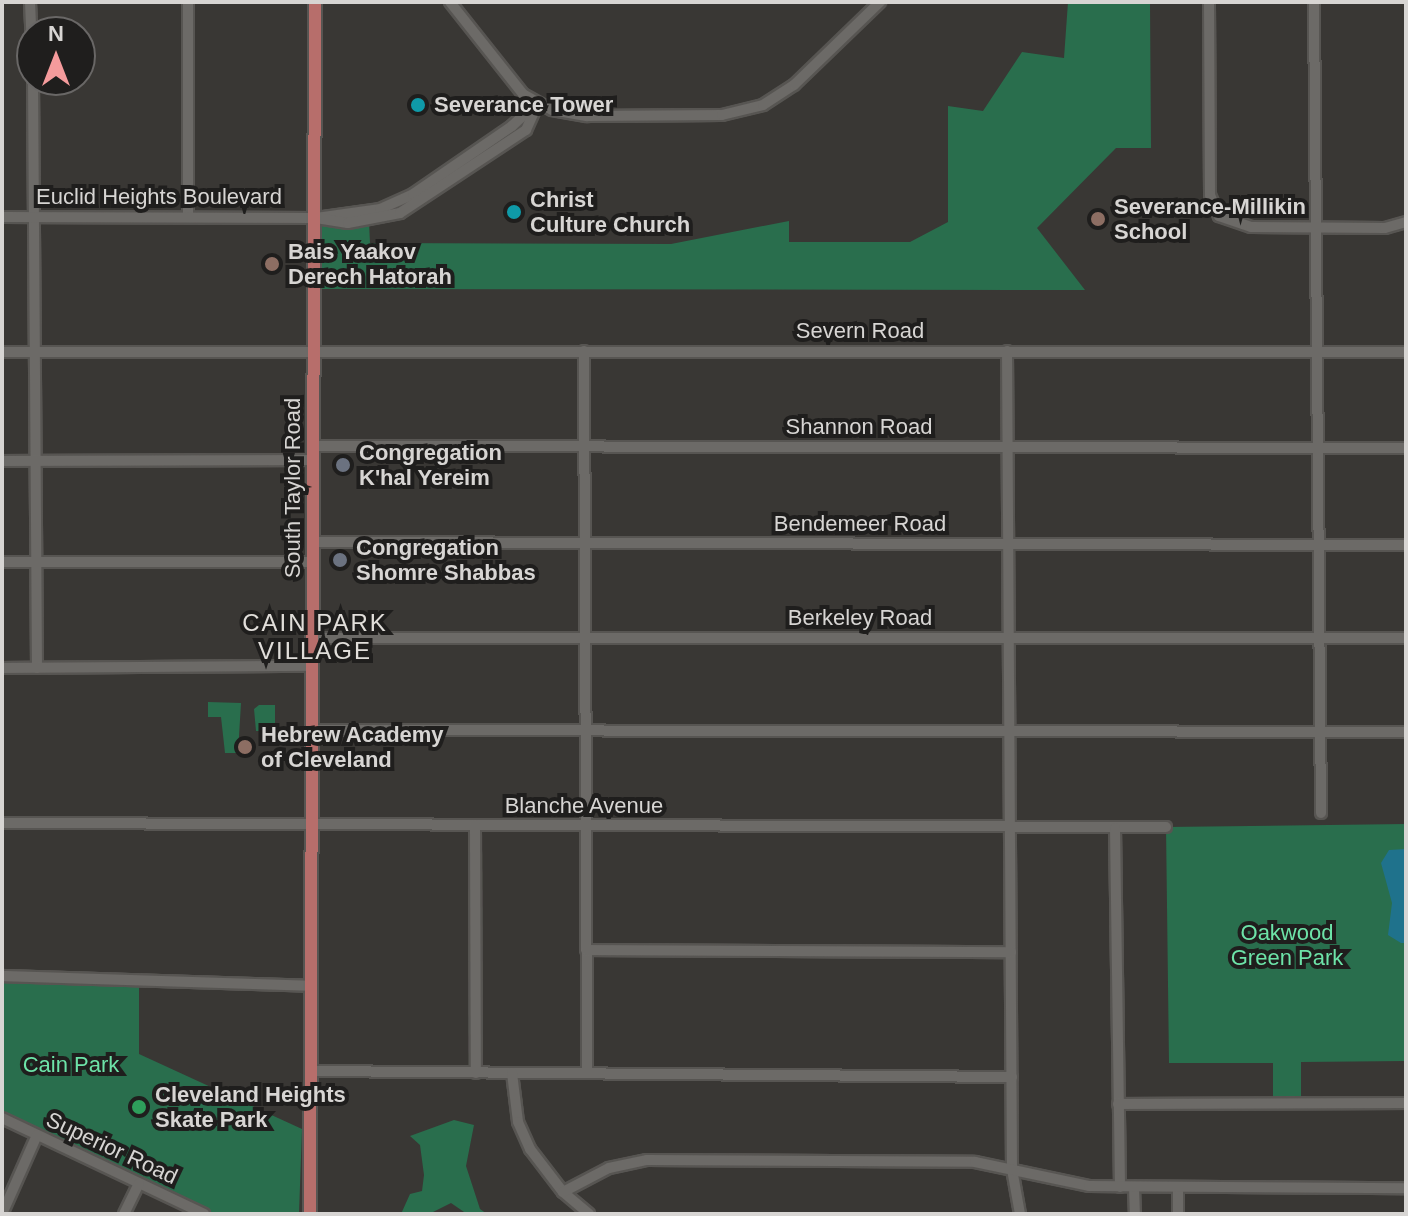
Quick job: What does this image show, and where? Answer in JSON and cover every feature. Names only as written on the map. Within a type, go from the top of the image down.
[{"type":"main road","name":"South Taylor Road","points":[[310,1214],[315,2]]},
{"type":"street","points":[[188,2],[188,217]]},
{"type":"street","points":[[450,2],[501,72],[537,103],[587,116],[749,110],[794,85],[880,2]]},
{"type":"street","points":[[1209,2],[1210,195],[1219,216],[1241,227],[1385,228],[1406,222]]},
{"type":"street","points":[[1314,2],[1321,813]]},
{"type":"street","points":[[33,96],[37,217],[37,668]]},
{"type":"street","name":"Euclid Heights Boulevard","points":[[2,217],[316,218],[403,200],[512,126],[537,103]]},
{"type":"street","points":[[584,351],[587,1073]]},
{"type":"street","points":[[1007,351],[1012,1169],[1020,1214]]},
{"type":"street","name":"Severn Road","points":[[2,352],[1406,352]]},
{"type":"street","name":"Shannon Road","points":[[313,446],[1406,448]]},
{"type":"street","points":[[2,461],[313,460]]},
{"type":"street","name":"Bendemeer Road","points":[[313,542],[1406,545]]},
{"type":"street","points":[[2,562],[313,562]]},
{"type":"street","name":"Berkeley Road","points":[[313,638],[1406,638]]},
{"type":"street","points":[[2,668],[313,666]]},
{"type":"street","points":[[313,730],[1406,732]]},
{"type":"street","name":"Blanche Avenue","points":[[2,823],[1166,827]]},
{"type":"street","points":[[475,825],[476,1073]]},
{"type":"street","points":[[1115,828],[1120,1187]]},
{"type":"street","points":[[586,950],[1011,952]]},
{"type":"street","points":[[2,976],[312,986]]},
{"type":"street","points":[[312,1071],[1012,1077]]},
{"type":"street","points":[[512,1073],[518,1122],[530,1149],[563,1192],[589,1214]]},
{"type":"street","points":[[1118,1104],[1406,1103]]},
{"type":"street","name":"Superior Road","points":[[2,1118],[204,1214]]},
{"type":"street","points":[[2,1214],[37,1135]]},
{"type":"street","points":[[563,1192],[609,1168],[647,1160],[975,1162],[1069,1184],[1134,1188],[1406,1188]]},
{"type":"street","points":[[124,1214],[139,1183]]},
{"type":"street","points":[[1134,1188],[1135,1214]]},
{"type":"street","points":[[1178,1188],[1178,1214]]},
{"type":"green space","points":[[1068,2],[1150,2],[1151,148],[1116,148],[1037,228],[1085,290],[319,289],[316,218],[369,222],[370,243],[671,244],[789,221],[789,242],[910,242],[948,222],[948,106],[983,111],[1022,52],[1064,58]]},
{"type":"green space","points":[[208,702],[241,703],[238,753],[225,753],[221,717],[208,717]]},
{"type":"green space","points":[[259,705],[275,705],[275,724],[266,724],[266,731],[256,731],[254,709]]},
{"type":"green space","name":"Oakwood Green Park","points":[[1406,824],[1406,1061],[1301,1062],[1301,1099],[1273,1099],[1273,1063],[1169,1063],[1166,827]]},
{"type":"green space","name":"Cain Park","points":[[2,980],[139,980],[139,1054],[302,1129],[299,1214],[212,1214],[2,1112]]},
{"type":"green space","points":[[454,1120],[474,1125],[466,1166],[480,1209],[487,1214],[467,1214],[451,1203],[429,1214],[401,1214],[410,1194],[422,1191],[424,1175],[420,1145],[410,1136]]},
{"type":"water","points":[[1406,849],[1406,943],[1401,943],[1388,935],[1392,903],[1381,863],[1389,850]]},
{"type":"place","name":"Severance Tower","points":[[418,105]]},
{"type":"place","name":"Christ Culture Church","points":[[514,212]]},
{"type":"place","name":"Severance-Millikin School","points":[[1098,219]]},
{"type":"place","name":"Bais Yaakov Derech Hatorah","points":[[272,264]]},
{"type":"place","name":"Congregation K'hal Yereim","points":[[343,465]]},
{"type":"place","name":"Congregation Shomre Shabbas","points":[[340,560]]},
{"type":"place","name":"Hebrew Academy of Cleveland","points":[[245,747]]},
{"type":"place","name":"Cleveland Heights Skate Park","points":[[139,1107]]},
{"type":"district","name":"CAIN PARK VILLAGE","points":[[315,637]]}]
